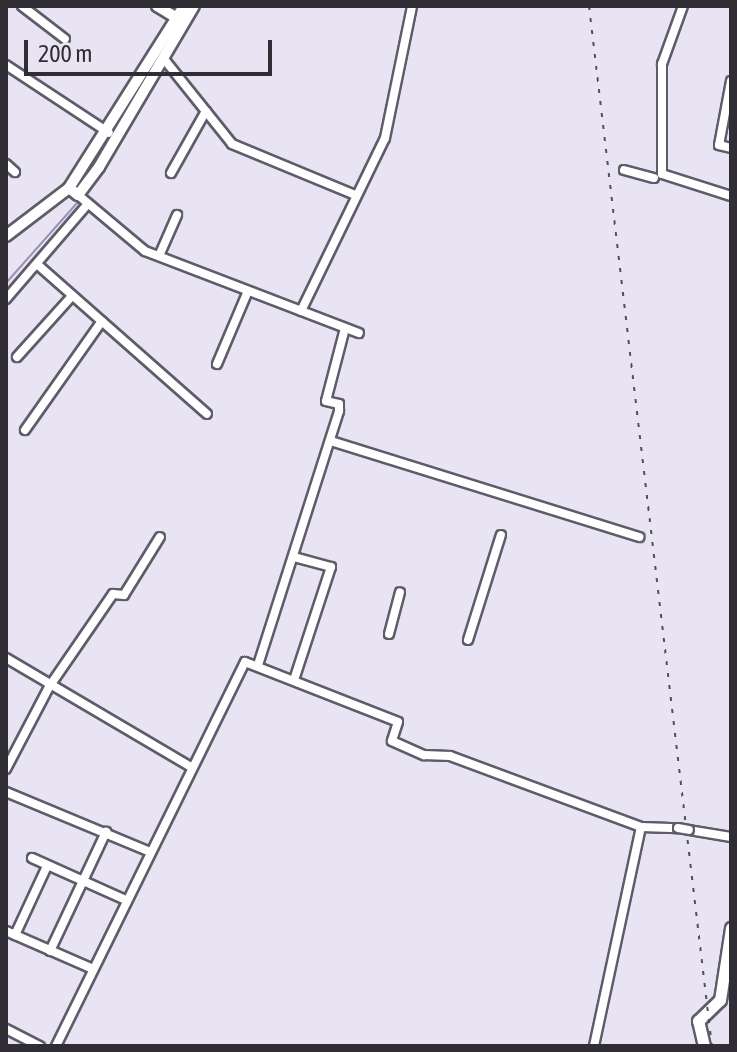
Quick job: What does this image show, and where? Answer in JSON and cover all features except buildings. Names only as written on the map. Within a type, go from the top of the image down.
[{"type":"main road","points":[[704,1046],[698,1021],[720,1000],[731,928]]},
{"type":"street","points":[[22,6],[65,39]]},
{"type":"street","points":[[157,6],[177,18]]},
{"type":"street","points":[[6,236],[69,188],[164,59],[184,6]]},
{"type":"street","points":[[78,195],[194,6]]},
{"type":"street","points":[[301,311],[385,138],[412,6]]},
{"type":"street","points":[[683,6],[662,64],[662,174],[731,196]]},
{"type":"street","points":[[164,59],[232,144],[355,195]]},
{"type":"street","points":[[6,65],[109,133]]},
{"type":"street","points":[[731,81],[719,145],[731,148]]},
{"type":"street","points":[[171,173],[206,111]]},
{"type":"street","points":[[6,164],[15,172]]},
{"type":"street","points":[[624,170],[654,178]]},
{"type":"street","points":[[69,188],[86,206],[159,256],[359,333]]},
{"type":"street","points":[[6,299],[86,206]]},
{"type":"street","points":[[159,256],[177,215]]},
{"type":"street","points":[[38,265],[207,414]]},
{"type":"street","points":[[217,364],[248,291]]},
{"type":"street","points":[[17,357],[72,296]]},
{"type":"street","points":[[25,430],[102,321]]},
{"type":"street","points":[[258,665],[298,558],[331,441],[340,406],[326,401],[345,328]]},
{"type":"street","points":[[331,441],[639,537]]},
{"type":"street","points":[[468,640],[501,535]]},
{"type":"street","points":[[6,769],[49,687],[113,594],[124,595],[160,537]]},
{"type":"street","points":[[294,680],[331,567],[298,558]]},
{"type":"street","points":[[389,634],[400,592]]},
{"type":"street","points":[[6,658],[49,687],[191,767]]},
{"type":"street","points":[[56,1046],[148,851],[243,665],[258,665],[398,722],[392,741],[424,755],[450,756],[641,827],[678,828],[731,837]]},
{"type":"street","points":[[6,792],[148,851]]},
{"type":"street","points":[[594,1046],[641,827]]},
{"type":"street","points":[[50,951],[106,832]]},
{"type":"street","points":[[32,858],[126,900]]},
{"type":"street","points":[[15,935],[47,866]]},
{"type":"street","points":[[6,931],[93,969]]},
{"type":"street","points":[[6,1029],[40,1046]]},
{"type":"waterway","points":[[6,283],[78,202]]},
{"type":"railway","points":[[589,6],[712,1046]]}]
